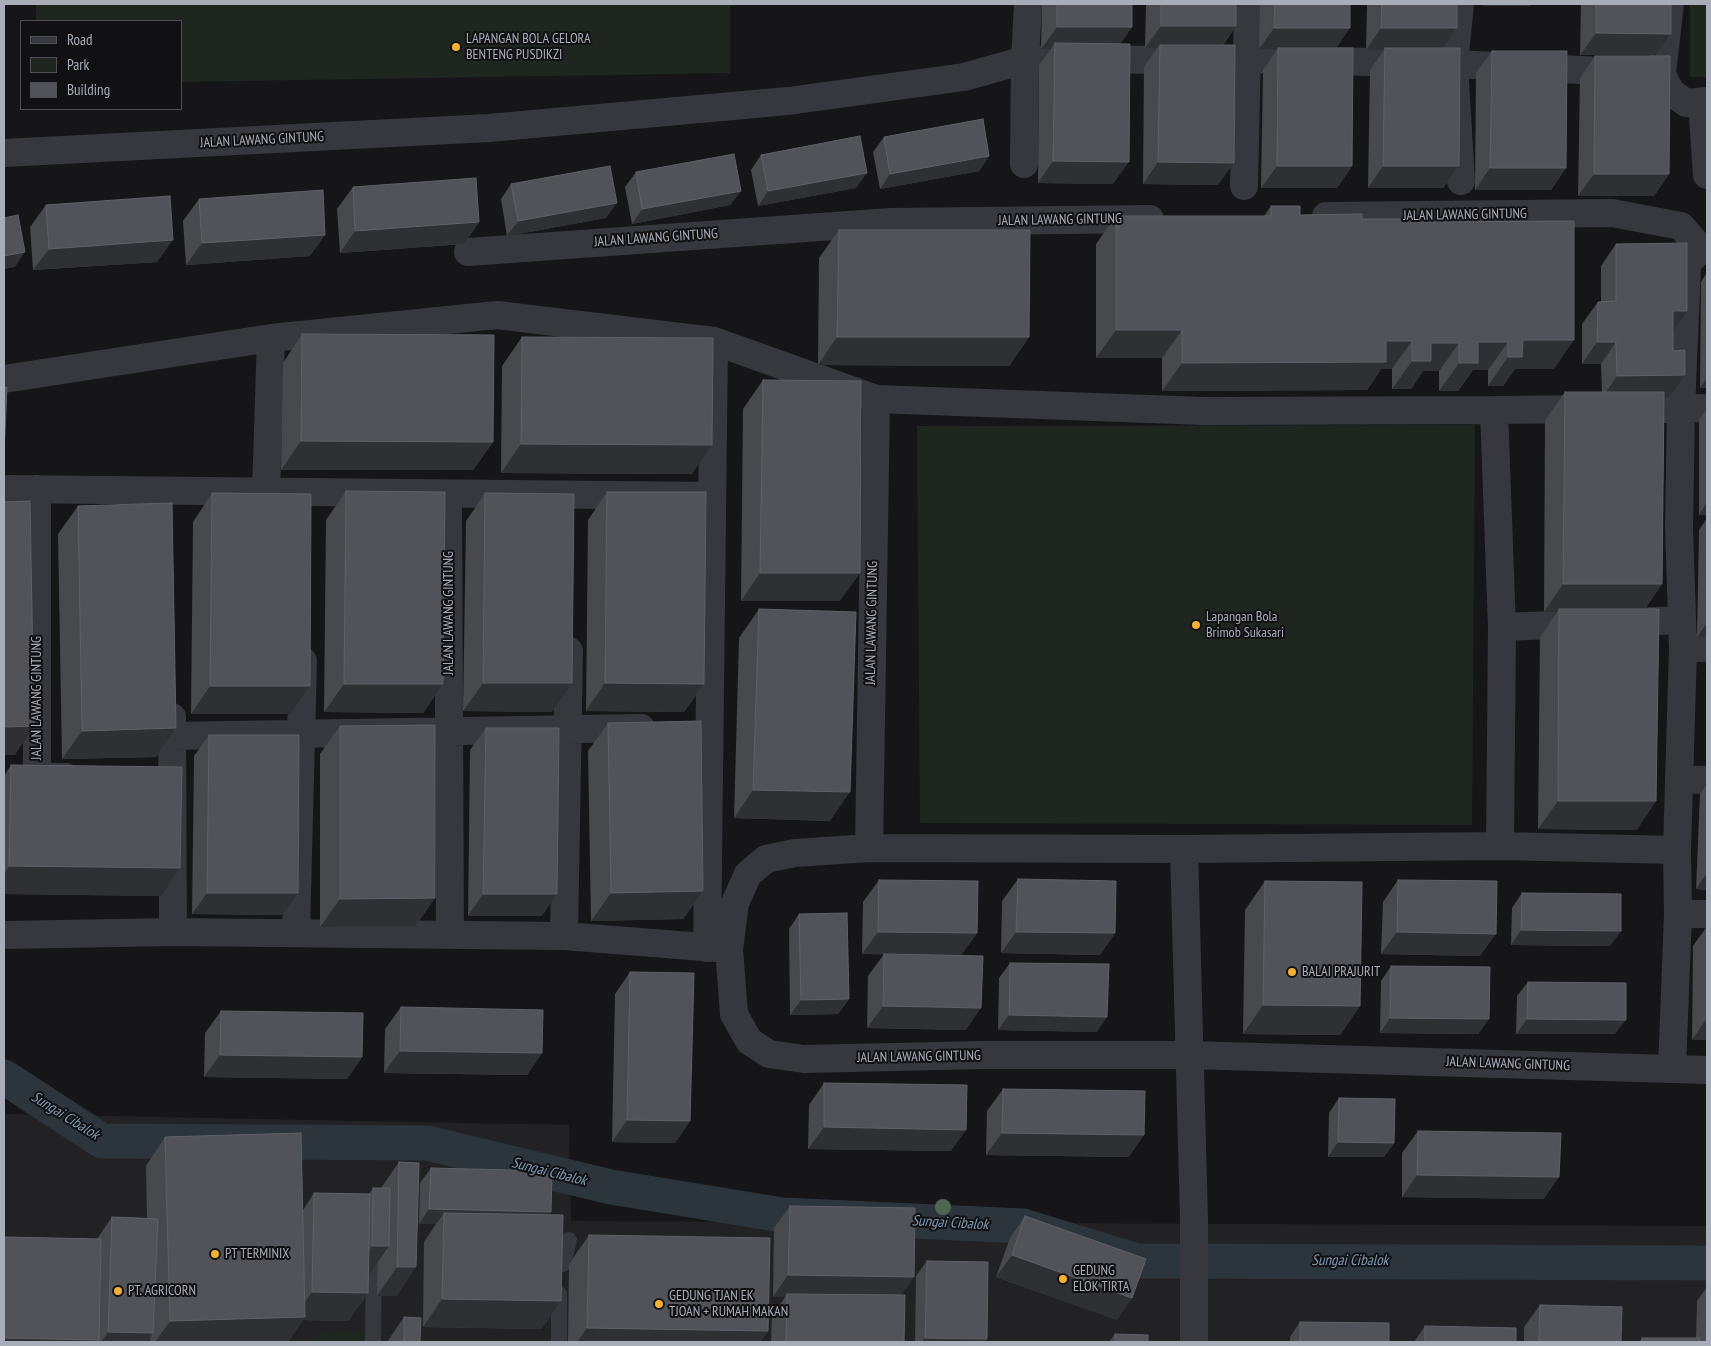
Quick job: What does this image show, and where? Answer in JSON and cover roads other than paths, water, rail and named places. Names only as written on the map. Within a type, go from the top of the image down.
[{"type":"street","points":[[1024,164],[1025,60],[1028,4]]},
{"type":"street","points":[[1244,186],[1248,4]]},
{"type":"street","points":[[1460,4],[1454,64],[1461,181]]},
{"type":"street","points":[[1670,4],[1662,73],[1671,92],[1678,98],[1686,103],[1705,101],[1707,175]]},
{"type":"street","name":"JALAN LAWANG GINTUNG","points":[[4,153],[489,128],[788,101],[964,78],[1025,60],[1248,59],[1454,64],[1662,73]]},
{"type":"street","name":"JALAN LAWANG GINTUNG","points":[[714,341],[710,727],[718,948],[734,1014],[749,1041],[769,1054],[804,1059],[1190,1055],[1672,1069],[1678,914],[1679,779],[1695,648],[1681,620],[1679,527],[1694,408],[1687,267],[1690,260],[1705,250],[1681,226],[1612,213],[1306,217]]},
{"type":"street","name":"JALAN LAWANG GINTUNG","points":[[468,252],[891,222],[1177,218]]},
{"type":"street","points":[[4,379],[271,338],[497,315],[714,341],[876,399],[1204,411],[1612,409]]},
{"type":"street","points":[[266,491],[271,338]]},
{"type":"street","name":"JALAN LAWANG GINTUNG","points":[[869,848],[876,399]]},
{"type":"street","points":[[1642,409],[1694,408]]},
{"type":"street","points":[[1494,410],[1502,627],[1500,846]]},
{"type":"street","points":[[4,489],[712,496]]},
{"type":"street","name":"JALAN LAWANG GINTUNG","points":[[37,489],[36,768],[45,777],[94,776]]},
{"type":"street","points":[[170,491],[170,520]]},
{"type":"street","points":[[308,521],[309,492]]},
{"type":"street","name":"JALAN LAWANG GINTUNG","points":[[448,494],[450,935]]},
{"type":"street","points":[[572,524],[573,494]]},
{"type":"street","points":[[1679,527],[1707,526]]},
{"type":"street","points":[[1502,627],[1681,620]]},
{"type":"street","points":[[564,936],[570,622]]},
{"type":"street","points":[[296,932],[304,637]]},
{"type":"street","points":[[172,697],[172,736],[162,775],[173,932]]},
{"type":"street","points":[[172,736],[710,727]]},
{"type":"street","points":[[1679,779],[1707,780]]},
{"type":"street","name":"JALAN LAWANG GINTUNG","points":[[718,948],[748,874],[766,859],[795,853],[869,848],[1184,849],[1500,846],[1677,850]]},
{"type":"street","points":[[1184,849],[1194,1219],[1194,1342]]},
{"type":"street","points":[[1678,914],[1707,914]]},
{"type":"street","points":[[4,935],[296,932],[564,936],[718,948]]},
{"type":"street","points":[[1672,1069],[1707,1070]]},
{"type":"lane","points":[[373,1342],[374,1232]]},
{"type":"lane","points":[[563,1264],[569,1240]]},
{"type":"lane","points":[[559,1294],[559,1342]]},
{"type":"waterway","name":"Sungai Cibalok","points":[[4,1077],[102,1141],[427,1143],[611,1187],[782,1215],[1023,1226],[1137,1261],[1707,1263]]},
{"type":"place","name":"LAPANGAN BOLA GELORA BENTENG PUSDIKZI","points":[[456,47]]},
{"type":"place","name":"Lapangan Bola Brimob Sukasari","points":[[1196,625]]},
{"type":"place","name":"BALAI PRAJURIT","points":[[1292,972]]},
{"type":"place","name":"PT TERMINIX","points":[[215,1254]]},
{"type":"place","name":"GEDUNG ELOK TIRTA","points":[[1063,1279]]},
{"type":"place","name":"PT. AGRICORN","points":[[118,1291]]},
{"type":"place","name":"GEDUNG TJAN EK TJOAN + RUMAH MAKAN","points":[[659,1304]]}]
